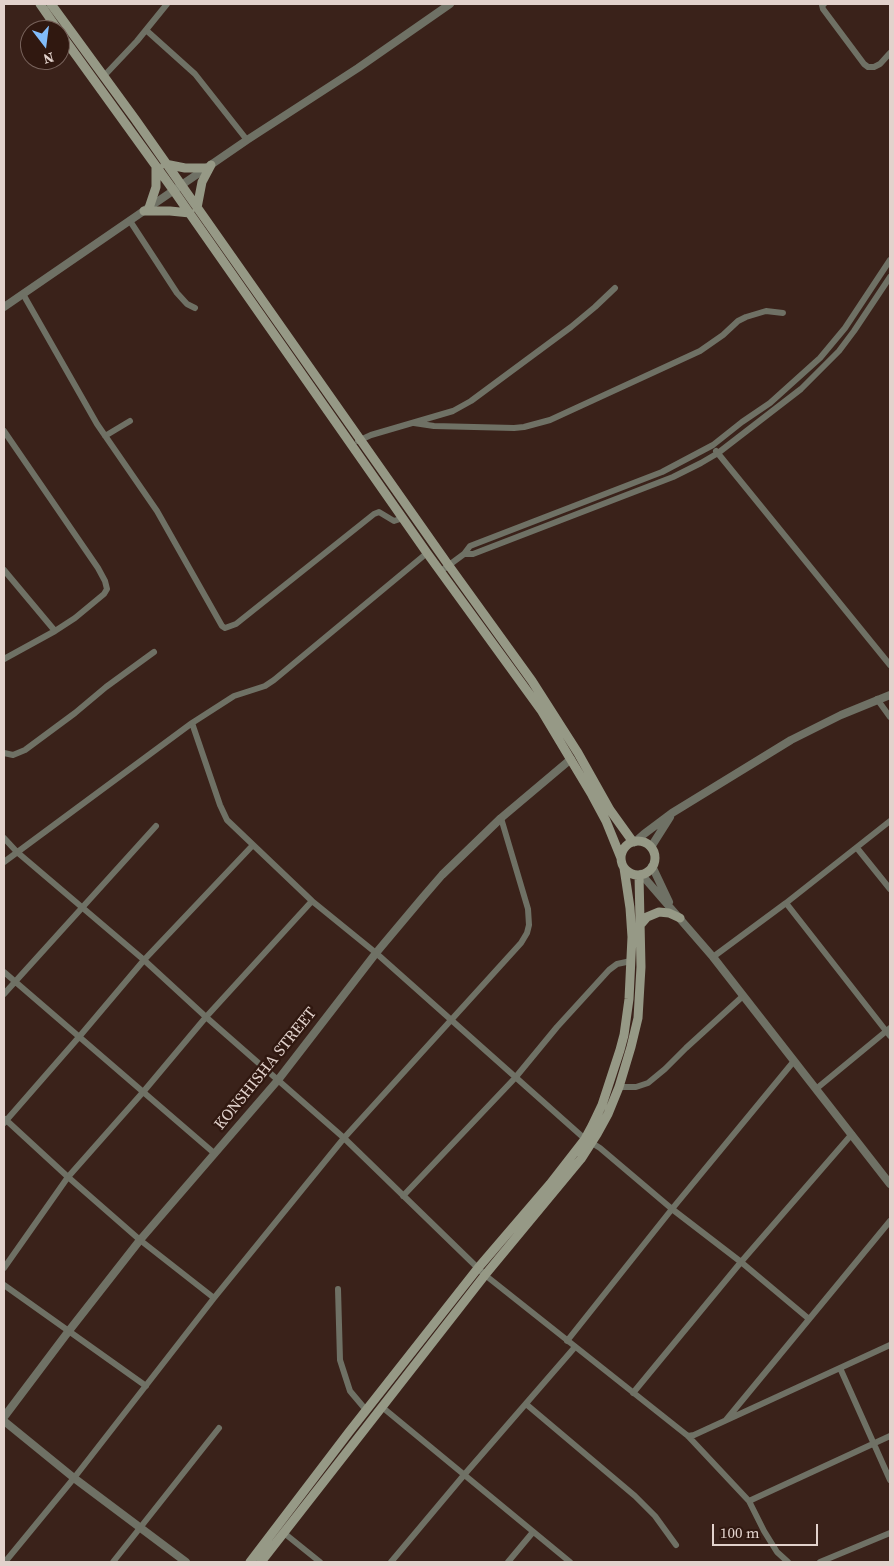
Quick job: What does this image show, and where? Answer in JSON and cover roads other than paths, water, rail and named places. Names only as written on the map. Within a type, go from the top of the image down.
[{"type":"main road","points":[[40,4],[51,20]]},
{"type":"main road","points":[[51,4],[135,119],[161,165],[156,187],[147,210],[193,211]]},
{"type":"main road","points":[[70,45],[161,165],[427,553],[530,694],[571,759],[606,821],[624,868],[630,908],[630,999],[620,1050],[588,1141]]},
{"type":"main road","points":[[161,165],[185,168],[209,166],[193,211]]},
{"type":"main road","points":[[193,211],[361,439],[512,653],[554,714],[610,810],[634,842]]},
{"type":"main road","points":[[621,858],[625,848],[634,842],[644,842],[650,847],[654,857],[652,866],[647,872],[640,874],[630,873],[624,868]]},
{"type":"main road","points":[[260,1562],[382,1407],[550,1184],[588,1141],[608,1114],[619,1087],[638,1018],[641,924],[640,874]]},
{"type":"main road","points":[[641,924],[647,917],[659,912],[669,913],[680,918]]},
{"type":"main road","points":[[250,1562],[366,1410],[482,1272]]},
{"type":"street","points":[[103,77],[167,4]]},
{"type":"street","points":[[4,307],[247,140],[358,68],[450,4]]},
{"type":"street","points":[[824,4],[822,5],[823,9],[868,67],[880,64],[890,53]]},
{"type":"street","points":[[146,30],[195,74],[247,140]]},
{"type":"street","points":[[130,221],[177,293],[187,304],[195,308]]},
{"type":"street","points":[[441,571],[464,554],[470,546],[641,480],[712,446],[770,403],[820,358],[845,328],[890,260]]},
{"type":"street","points":[[464,554],[473,554],[673,476],[718,453],[801,389],[820,370],[854,331],[890,278]]},
{"type":"street","points":[[353,445],[361,439],[453,411],[471,401],[571,327],[595,308],[615,288]]},
{"type":"street","points":[[23,294],[105,436],[157,511],[218,622],[225,628],[236,624],[374,514],[379,512],[394,521],[403,518]]},
{"type":"street","points":[[414,424],[514,428],[550,420],[700,351],[723,335],[738,321],[746,317],[766,312],[783,313]]},
{"type":"street","points":[[105,436],[130,421]]},
{"type":"street","points":[[4,431],[92,559],[107,589],[104,594],[75,618],[55,631],[4,658]]},
{"type":"street","points":[[712,446],[890,665]]},
{"type":"street","points":[[4,862],[192,723],[234,696],[265,686],[274,680],[427,553]]},
{"type":"street","points":[[4,570],[55,631]]},
{"type":"street","points":[[4,753],[14,755],[25,750],[154,652]]},
{"type":"street","points":[[634,842],[672,813],[791,740],[841,715],[890,695]]},
{"type":"street","points":[[877,699],[890,717]]},
{"type":"street","points":[[192,723],[227,820],[312,901],[376,953],[588,1141],[600,1148],[672,1209],[809,1318]]},
{"type":"street","name":"KONSHISHA STREET","points":[[4,1417],[140,1240],[278,1080],[376,953],[442,875],[500,818],[571,759]]},
{"type":"street","points":[[650,847],[672,813]]},
{"type":"street","points":[[5,1562],[74,1478],[214,1298],[344,1138],[521,943],[529,925],[528,909],[500,818]]},
{"type":"street","points":[[713,957],[786,903],[890,821]]},
{"type":"street","points":[[4,994],[156,826]]},
{"type":"street","points":[[4,838],[17,852],[144,960],[344,1138],[482,1272],[688,1436],[749,1501],[777,1552],[788,1562]]},
{"type":"street","points":[[214,1298],[140,1240],[5,1120],[144,960],[253,845]]},
{"type":"street","points":[[857,848],[890,889]]},
{"type":"street","points":[[652,866],[672,908]]},
{"type":"street","points":[[640,874],[672,908],[713,957],[852,1134],[887,1174],[890,1184]]},
{"type":"street","points":[[4,1268],[68,1178],[206,1017],[312,901]]},
{"type":"street","points":[[786,903],[889,1032],[816,1089]]},
{"type":"street","points":[[403,1196],[515,1078],[557,1027],[609,970],[618,964],[631,961]]},
{"type":"street","points":[[4,972],[214,1153]]},
{"type":"street","points":[[619,1087],[636,1087],[648,1083],[743,996]]},
{"type":"street","points":[[567,1341],[672,1209],[794,1061]]},
{"type":"street","points":[[632,1393],[741,1262],[852,1134]]},
{"type":"street","points":[[726,1420],[890,1222]]},
{"type":"street","points":[[4,1285],[146,1386]]},
{"type":"street","points":[[338,1289],[340,1360],[350,1391],[366,1410]]},
{"type":"street","points":[[688,1436],[694,1436],[890,1345]]},
{"type":"street","points":[[392,1562],[464,1475],[575,1347]]},
{"type":"street","points":[[840,1368],[890,1480]]},
{"type":"street","points":[[526,1404],[635,1496],[655,1516],[676,1545]]},
{"type":"street","points":[[382,1407],[570,1562]]},
{"type":"street","points":[[4,1421],[74,1478],[186,1562]]},
{"type":"street","points":[[113,1562],[219,1428]]},
{"type":"street","points":[[749,1501],[890,1436]]},
{"type":"street","points":[[508,1562],[533,1532]]},
{"type":"street","points":[[284,1533],[320,1562]]},
{"type":"street","points":[[820,1562],[890,1533]]}]
